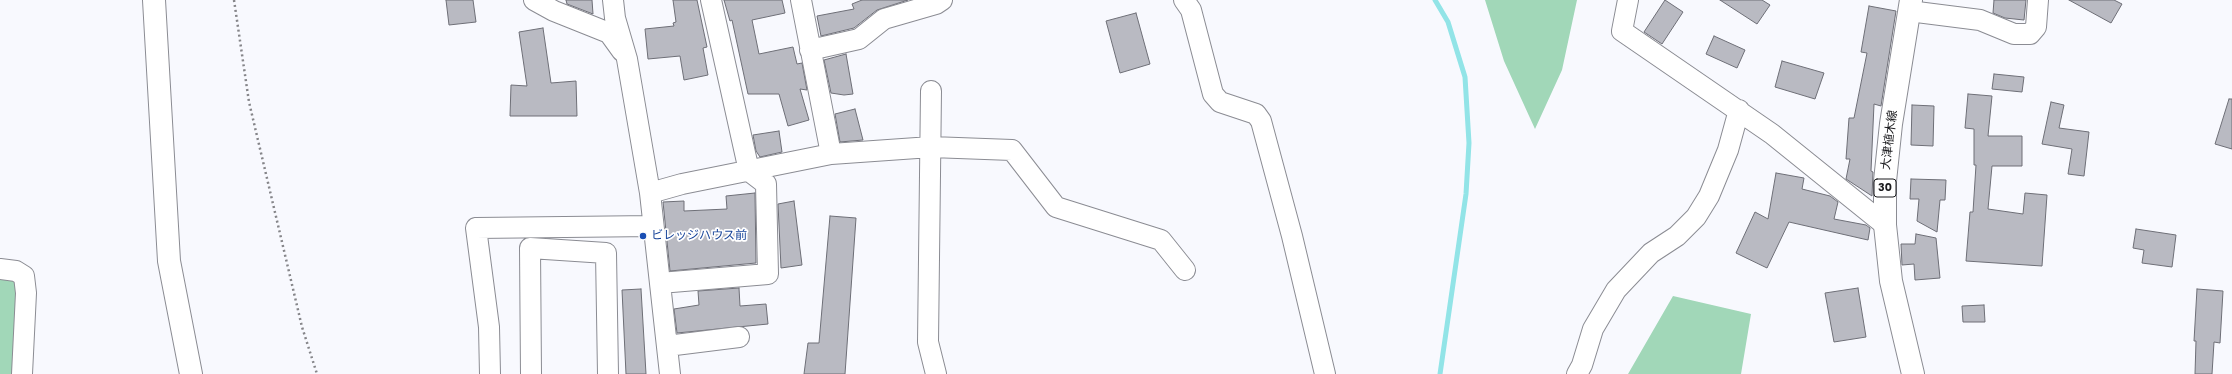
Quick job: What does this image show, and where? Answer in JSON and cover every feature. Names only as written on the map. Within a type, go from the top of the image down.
[{"type":"street","points":[[154,0],[169,261],[192,374]]},
{"type":"street","points":[[534,0],[554,11],[609,33],[628,59]]},
{"type":"street","points":[[613,0],[615,18],[628,59],[650,193],[670,374]]},
{"type":"street","points":[[660,283],[768,274],[766,184],[749,171],[712,0]]},
{"type":"street","points":[[810,50],[859,39],[884,20],[936,4],[942,0]]},
{"type":"street","points":[[1184,0],[1191,10],[1213,94],[1220,102],[1256,114],[1261,121],[1292,236],[1324,374]]},
{"type":"street","points":[[1628,0],[1622,31],[1647,50],[1739,110],[1885,224]]},
{"type":"street","points":[[1910,5],[1980,20],[2014,34],[2030,34],[2036,27],[2038,0]]},
{"type":"street","points":[[804,2],[810,50],[831,154]]},
{"type":"street","name":"大津植木線","points":[[1910,5],[1886,174],[1885,224],[1891,281],[1913,374]]},
{"type":"street","points":[[931,91],[928,342],[936,374]]},
{"type":"street","points":[[1577,374],[1582,365],[1593,329],[1616,290],[1651,253],[1677,236],[1696,217],[1709,196],[1728,150],[1739,110]]},
{"type":"street","points":[[650,193],[682,184],[831,154],[931,146],[1012,150],[1056,207],[1161,240],[1185,270]]},
{"type":"street","points":[[490,374],[489,327],[476,228],[653,226]]},
{"type":"street","points":[[531,374],[530,248],[606,253],[608,374]]},
{"type":"street","points":[[0,269],[16,271],[24,276],[26,293],[22,374]]},
{"type":"street","points":[[667,346],[739,337]]},
{"type":"path","points":[[234,0],[249,102],[302,327],[317,374]]},
{"type":"green space","points":[[1485,0],[1577,0],[1562,70],[1535,129],[1504,61]]},
{"type":"green space","points":[[0,274],[11,275],[21,290],[14,374],[0,374]]},
{"type":"green space","points":[[1673,296],[1751,314],[1741,374],[1628,374]]},
{"type":"building","points":[[446,0],[473,0],[476,22],[449,25]]},
{"type":"building","points":[[566,0],[592,0],[593,14],[567,4]]},
{"type":"building","points":[[673,0],[697,0],[707,47],[703,48],[708,75],[684,80],[680,56],[648,59],[645,29],[674,26],[673,23],[676,22]]},
{"type":"building","points":[[724,0],[782,0],[785,13],[752,20],[759,54],[793,47],[797,64],[802,63],[807,90],[800,89],[809,120],[788,126],[779,94],[748,94],[732,20],[730,21]]},
{"type":"building","points":[[862,0],[908,0],[877,10],[854,28],[821,36],[817,16],[854,9],[852,4]]},
{"type":"building","points":[[1665,0],[1683,12],[1662,44],[1644,32]]},
{"type":"building","points":[[1720,0],[1762,0],[1770,5],[1757,24]]},
{"type":"building","points":[[1994,0],[2026,0],[2024,20],[2005,18],[1993,13]]},
{"type":"building","points":[[2069,0],[2114,0],[2122,4],[2111,23]]},
{"type":"building","points":[[1869,6],[1896,11],[1881,106],[1874,104],[1871,171],[1873,172],[1872,196],[1846,179],[1850,159],[1846,159],[1849,118],[1854,118],[1867,53],[1861,52]]},
{"type":"building","points":[[1136,13],[1150,64],[1120,73],[1106,21]]},
{"type":"building","points":[[543,28],[551,83],[576,81],[577,116],[510,116],[511,85],[527,86],[519,32]]},
{"type":"building","points":[[1714,36],[1745,50],[1737,68],[1706,54]]},
{"type":"building","points":[[846,54],[853,94],[844,95],[831,93],[824,60]]},
{"type":"building","points":[[1782,61],[1824,73],[1815,99],[1775,87]]},
{"type":"building","points":[[1994,74],[2024,77],[2022,92],[1992,89]]},
{"type":"building","points":[[1968,94],[1992,96],[1988,136],[2022,136],[2022,166],[1992,166],[1988,209],[2023,214],[2025,193],[2047,195],[2042,266],[1966,261],[1970,212],[1973,212],[1976,165],[1974,165],[1974,129],[1965,128]]},
{"type":"building","points":[[2229,99],[2232,99],[2232,149],[2215,144]]},
{"type":"building","points":[[2051,102],[2064,105],[2059,128],[2089,132],[2084,176],[2068,174],[2072,149],[2042,144]]},
{"type":"building","points":[[1912,105],[1934,106],[1933,146],[1911,145]]},
{"type":"building","points":[[855,109],[863,140],[840,142],[835,114]]},
{"type":"building","points":[[779,131],[782,152],[760,157],[756,151],[753,135]]},
{"type":"building","points":[[1776,173],[1804,178],[1802,189],[1830,196],[1838,202],[1834,219],[1866,225],[1870,228],[1868,240],[1789,222],[1767,268],[1736,253],[1755,212],[1768,219]]},
{"type":"building","points":[[1911,179],[1946,180],[1945,200],[1940,200],[1937,232],[1917,221],[1919,199],[1910,199]]},
{"type":"building","points":[[755,193],[756,263],[670,271],[663,202],[684,201],[684,211],[727,209],[726,196]]},
{"type":"building","points":[[794,201],[802,265],[781,268],[778,204]]},
{"type":"building","points":[[830,216],[856,218],[845,374],[804,374],[808,343],[819,343]]},
{"type":"building","points":[[2136,229],[2176,235],[2172,267],[2142,263],[2144,250],[2133,248]]},
{"type":"building","points":[[1916,234],[1936,238],[1940,278],[1915,280],[1914,264],[1902,265],[1901,244],[1915,244]]},
{"type":"building","points":[[739,288],[740,306],[766,304],[768,324],[677,333],[674,309],[699,305],[698,291]]},
{"type":"building","points":[[1858,288],[1866,337],[1834,342],[1825,293]]},
{"type":"building","points":[[641,289],[646,374],[626,374],[622,290]]},
{"type":"building","points":[[2197,289],[2223,291],[2220,343],[2214,342],[2212,374],[2195,374],[2196,341],[2194,341]]},
{"type":"building","points":[[1984,305],[1985,322],[1963,322],[1962,306]]},
{"type":"waterway","points":[[1435,0],[1448,22],[1465,77],[1469,143],[1466,194],[1440,374]]},
{"type":"place","name":"ビレッジハウス前","points":[[643,236]]}]
